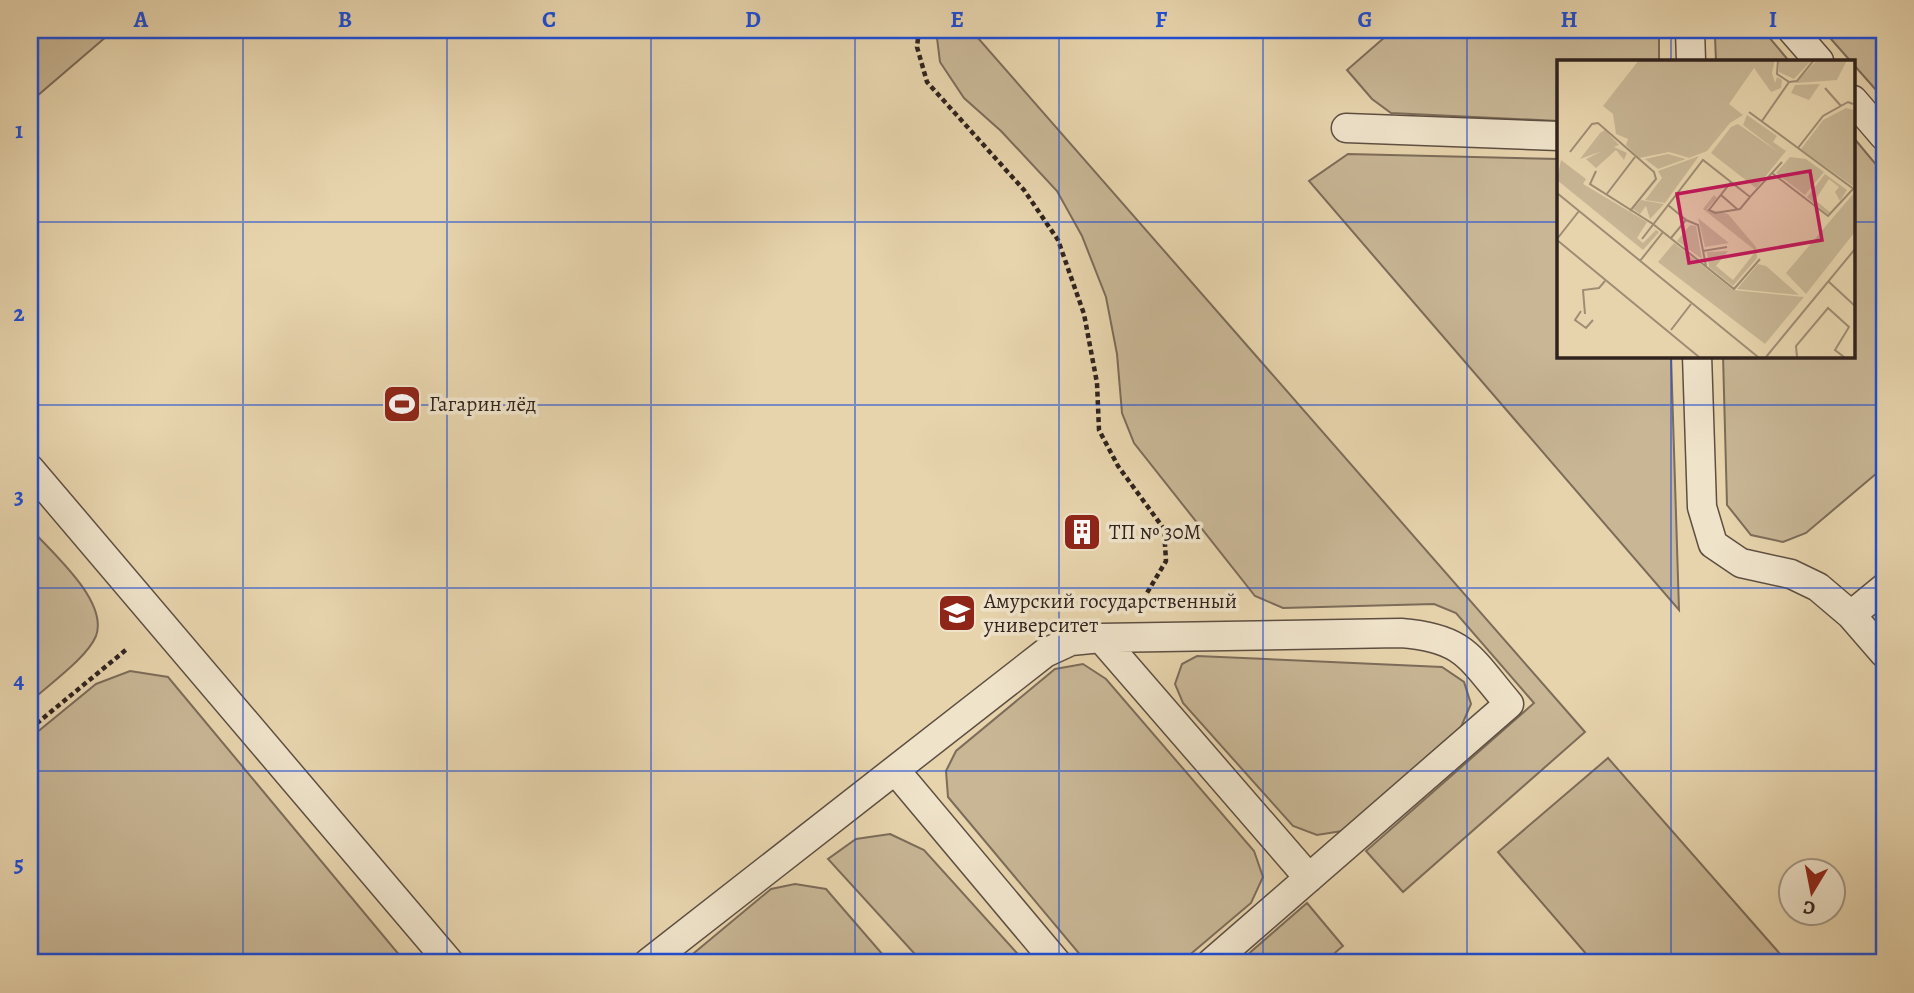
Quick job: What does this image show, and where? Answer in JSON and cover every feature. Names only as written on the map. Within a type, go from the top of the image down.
[{"type":"lane","points":[[1690,30],[1690,60]]},
{"type":"lane","points":[[1792,30],[1818,60]]},
{"type":"lane","points":[[1854,101],[1884,136]]},
{"type":"lane","points":[[1346,128],[1557,136]]},
{"type":"lane","points":[[1698,357],[1702,507],[1713,544],[1741,563],[1791,574],[1818,587],[1851,615],[1884,653]]},
{"type":"lane","points":[[30,468],[450,963]]},
{"type":"lane","points":[[1851,615],[1884,588]]},
{"type":"lane","points":[[648,963],[1045,653],[1070,641],[1101,638],[1401,633],[1431,636],[1461,648],[1509,704],[1211,963]]},
{"type":"lane","points":[[1101,638],[1309,878]]},
{"type":"lane","points":[[895,770],[1057,963]]},
{"type":"path","points":[[919,30],[917,47],[927,82],[1024,190],[1058,240],[1084,314],[1097,383],[1099,429],[1118,466],[1164,529],[1166,561],[1150,591],[1101,638]]},
{"type":"path","points":[[30,729],[160,621]]},
{"type":"shaded area","points":[[30,30],[114,30],[30,102]]},
{"type":"shaded area","points":[[936,30],[971,30],[1585,732],[1403,892],[1366,851],[1534,703],[1456,613],[1434,604],[1283,608],[1255,596],[1134,443],[1122,413],[1117,354],[1106,297],[1082,236],[1057,191],[1001,131],[964,98],[940,62]]},
{"type":"shaded area","points":[[1393,30],[1659,30],[1659,60],[1557,60],[1557,121],[1391,113],[1372,99],[1347,70]]},
{"type":"shaded area","points":[[1723,30],[1763,30],[1788,60],[1716,60],[1715,37]]},
{"type":"shaded area","points":[[1823,30],[1884,30],[1884,99],[1854,65],[1854,60],[1850,60]]},
{"type":"shaded area","points":[[1854,138],[1884,174],[1884,467],[1806,533],[1783,542],[1751,535],[1727,505],[1723,357],[1854,357]]},
{"type":"shaded area","points":[[1348,154],[1557,159],[1557,357],[1671,357],[1679,610],[1309,181]]},
{"type":"shaded area","points":[[30,528],[76,578],[94,608],[98,622],[96,636],[84,653],[30,702]]},
{"type":"shaded area","points":[[1197,656],[1442,667],[1464,682],[1471,704],[1461,727],[1342,831],[1317,835],[1293,826],[1183,703],[1175,684],[1182,664]]},
{"type":"shaded area","points":[[1083,664],[1106,679],[1254,851],[1263,877],[1251,903],[1180,963],[1087,963],[948,797],[946,771],[956,751],[1055,669]]},
{"type":"shaded area","points":[[130,671],[168,677],[406,963],[30,963],[30,738],[96,684]]},
{"type":"shaded area","points":[[1608,758],[1788,963],[1594,963],[1498,852]]},
{"type":"shaded area","points":[[890,834],[924,850],[1026,963],[923,963],[828,859],[856,839]]},
{"type":"shaded area","points":[[795,884],[826,889],[890,963],[682,963],[771,889]]},
{"type":"shaded area","points":[[1307,903],[1343,946],[1323,963],[1238,963]]},
{"type":"place","name":"Гагарин лёд","points":[[402,404]]},
{"type":"place","name":"ТП № 30М","points":[[1082,532]]},
{"type":"place","name":"Амурский государственный университет","points":[[957,613]]}]
